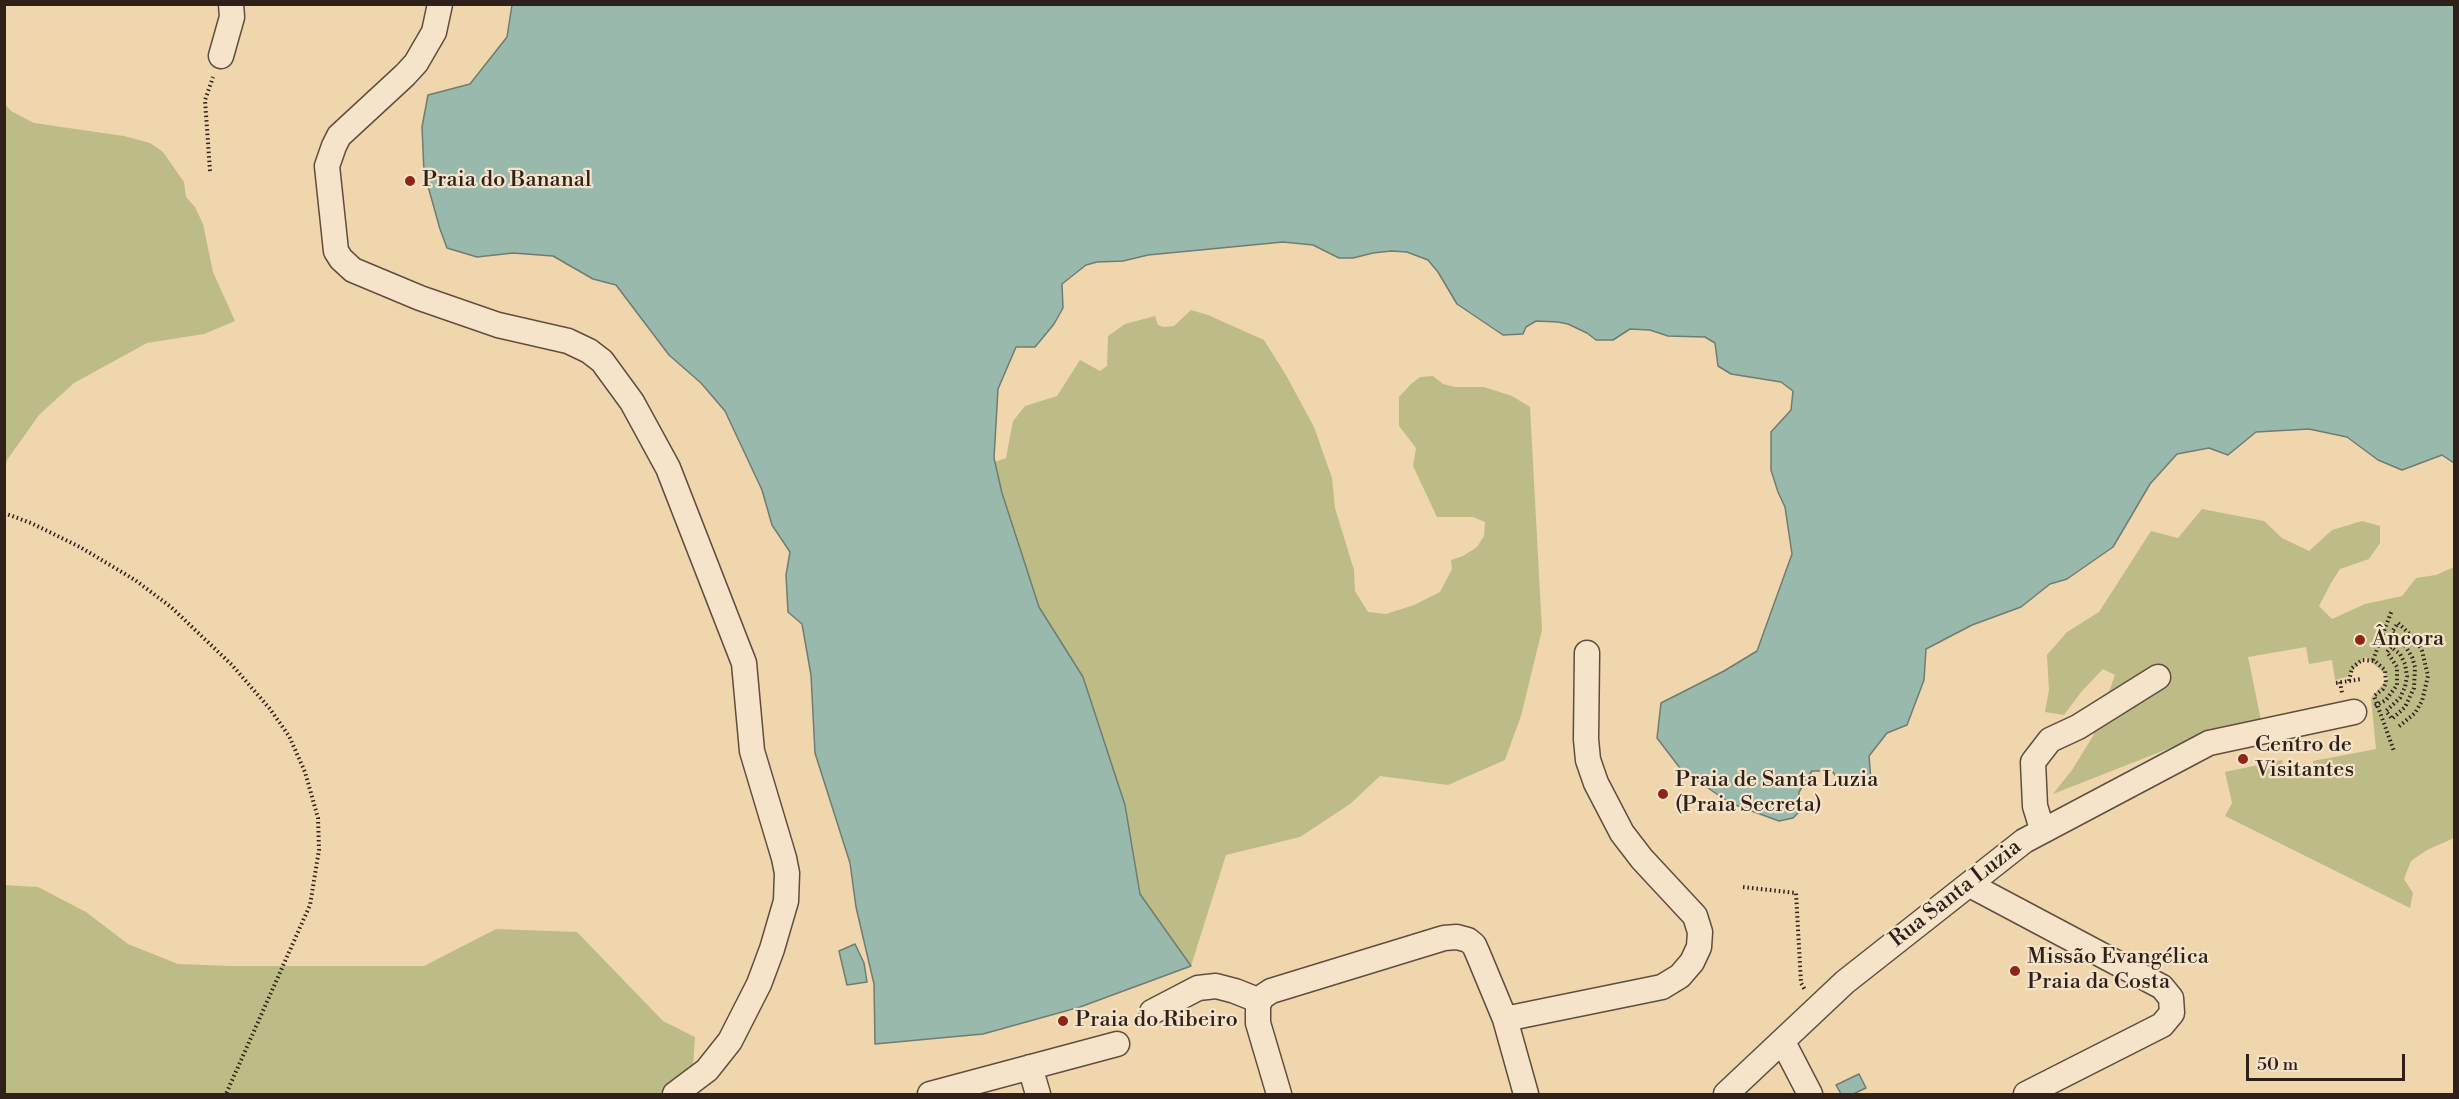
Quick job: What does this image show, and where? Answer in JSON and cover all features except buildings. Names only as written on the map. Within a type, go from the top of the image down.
[{"type":"street","points":[[221,56],[232,17],[231,4]]},
{"type":"street","points":[[440,4],[434,32],[416,63],[339,136],[334,146],[327,166],[336,250],[341,259],[353,270],[410,294],[498,325],[568,341],[589,351],[602,361],[632,402],[668,468],[744,663],[752,751],[787,873],[786,901],[759,984],[730,1041],[707,1070],[675,1095]]},
{"type":"street","points":[[1505,1019],[1662,987],[1680,976],[1692,962],[1699,947],[1700,932],[1695,916],[1642,859],[1622,833],[1596,783],[1588,760],[1586,739],[1587,653]]},
{"type":"street","points":[[2042,829],[2035,806],[2033,762],[2050,740],[2078,727],[2158,677]]},
{"type":"street","name":"Rua Santa Luzia","points":[[1726,1095],[1818,1007],[1877,955],[2042,829],[2186,753],[2218,740],[2354,712]]},
{"type":"street","points":[[1970,885],[2162,987],[2168,992],[2173,1005],[2172,1013],[2163,1024],[2026,1095]]},
{"type":"street","points":[[1278,1095],[1257,1013],[1260,1001],[1271,991],[1444,938],[1457,937],[1468,940],[1474,945],[1505,1019],[1526,1095]]},
{"type":"street","points":[[1152,1012],[1197,988],[1216,986],[1260,1001]]},
{"type":"street","points":[[1783,1042],[1810,1095]]},
{"type":"street","points":[[930,1095],[1117,1044]]},
{"type":"street","points":[[1030,1067],[1038,1095]]},
{"type":"path","points":[[210,171],[205,100],[221,56]]},
{"type":"path","points":[[4,513],[31,523],[80,547],[135,580],[171,607],[231,666],[270,709],[289,736],[304,772],[318,818],[318,859],[310,905],[226,1095]]},
{"type":"path","points":[[2373,660],[2392,610]]},
{"type":"path","points":[[2378,706],[2393,693],[2397,685],[2397,667],[2387,652],[2391,646],[2400,654],[2407,676],[2400,698],[2386,711],[2392,719],[2405,707],[2414,688],[2415,667],[2412,657],[2401,639],[2392,632],[2398,623],[2416,640],[2422,651],[2428,676],[2422,701],[2415,713],[2397,728]]},
{"type":"path","points":[[2349,681],[2352,668],[2356,663],[2362,660],[2373,660],[2381,664],[2387,676],[2384,689],[2374,696],[2394,751]]},
{"type":"path","points":[[2336,683],[2362,678]]},
{"type":"path","points":[[1743,887],[1796,893],[1801,983],[1818,1007]]},
{"type":"shaded area","points":[[512,5],[2454,5],[2454,463],[2442,455],[2402,470],[2378,460],[2347,437],[2309,429],[2256,432],[2228,455],[2209,448],[2177,454],[2150,484],[2113,547],[2067,579],[2050,584],[2021,607],[1972,625],[1926,649],[1924,680],[1907,725],[1887,733],[1869,756],[1871,781],[1844,787],[1832,771],[1812,771],[1799,792],[1798,813],[1793,818],[1779,821],[1730,803],[1705,786],[1680,768],[1657,738],[1661,703],[1724,671],[1757,651],[1792,554],[1785,507],[1771,470],[1771,432],[1791,410],[1793,391],[1781,382],[1731,374],[1718,366],[1715,343],[1705,337],[1668,336],[1650,330],[1630,329],[1613,340],[1596,340],[1568,324],[1536,321],[1526,327],[1523,334],[1503,335],[1457,304],[1428,260],[1407,252],[1391,251],[1353,258],[1339,258],[1313,245],[1283,242],[1148,255],[1123,261],[1097,262],[1086,265],[1062,284],[1063,308],[1054,324],[1035,347],[1016,347],[998,389],[994,458],[1002,493],[1039,607],[1083,677],[1125,805],[1140,894],[1191,966],[1080,1007],[983,1034],[875,1044],[874,984],[856,907],[850,863],[815,753],[811,675],[802,624],[788,612],[786,575],[790,552],[772,525],[762,490],[725,411],[701,383],[669,355],[616,285],[593,279],[553,256],[513,253],[477,257],[447,248],[440,229],[424,172],[422,127],[428,95],[470,84],[507,37]]},
{"type":"shaded area","points":[[5,104],[11,111],[34,123],[124,136],[150,143],[163,152],[184,182],[186,197],[195,207],[203,224],[213,272],[235,321],[204,334],[147,343],[74,383],[39,415],[7,460],[5,469]]},
{"type":"shaded area","points":[[1191,310],[1208,315],[1264,340],[1286,375],[1314,427],[1332,478],[1335,508],[1354,570],[1355,591],[1368,612],[1386,614],[1414,605],[1440,592],[1452,569],[1451,560],[1477,547],[1484,536],[1485,522],[1473,517],[1437,517],[1413,466],[1416,448],[1399,426],[1399,397],[1420,377],[1433,376],[1443,384],[1455,387],[1484,387],[1512,396],[1530,407],[1542,630],[1521,716],[1505,760],[1448,785],[1380,776],[1350,804],[1300,837],[1226,855],[1191,966],[1140,894],[1125,805],[1083,677],[1039,607],[1002,493],[995,462],[1006,458],[1013,421],[1025,406],[1057,396],[1080,360],[1100,371],[1107,366],[1108,336],[1125,324],[1155,316],[1158,325],[1174,326]]},
{"type":"shaded area","points":[[2202,509],[2264,521],[2282,538],[2309,551],[2332,530],[2362,521],[2380,526],[2380,543],[2369,559],[2340,569],[2319,606],[2332,619],[2365,604],[2402,596],[2416,578],[2436,575],[2454,567],[2454,838],[2427,850],[2411,861],[2404,879],[2413,893],[2410,908],[2225,816],[2232,803],[2225,772],[2282,760],[2285,774],[2314,769],[2313,761],[2376,749],[2371,698],[2389,677],[2365,657],[2347,677],[2335,680],[2332,660],[2309,664],[2306,647],[2248,657],[2261,720],[2216,730],[2053,794],[2072,770],[2093,736],[2115,675],[2103,669],[2064,715],[2045,712],[2049,690],[2047,655],[2067,632],[2099,612],[2151,531],[2178,538]]},
{"type":"shaded area","points":[[4,885],[38,887],[86,912],[128,944],[178,964],[424,966],[496,929],[577,932],[663,1021],[695,1037],[693,1066],[676,1078],[663,1094],[5,1094]]},
{"type":"shaded area","points":[[855,944],[864,963],[867,982],[847,985],[839,951]]},
{"type":"shaded area","points":[[1859,1074],[1866,1088],[1853,1094],[1841,1094],[1836,1085]]},
{"type":"place","name":"Praia do Bananal","points":[[410,181]]},
{"type":"place","name":"Âncora","points":[[2360,640]]},
{"type":"place","name":"Centro de Visitantes","points":[[2243,759]]},
{"type":"place","name":"Praia de Santa Luzia (Praia Secreta)","points":[[1663,794]]},
{"type":"place","name":"Missão Evangélica Praia da Costa","points":[[2015,971]]},
{"type":"place","name":"Praia do Ribeiro","points":[[1063,1021]]}]
